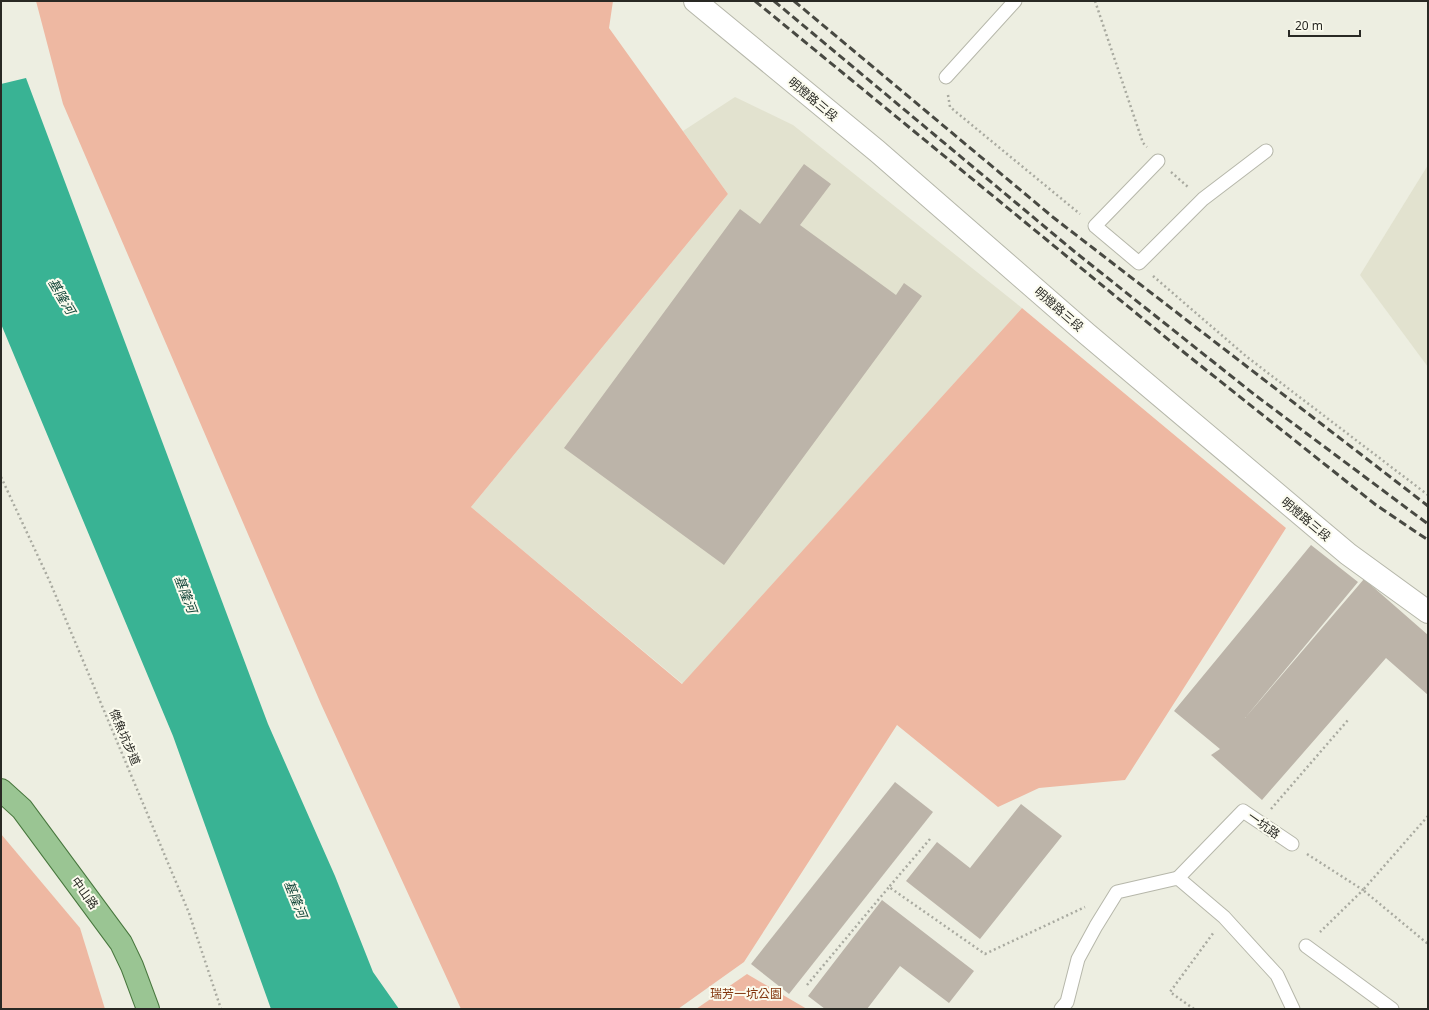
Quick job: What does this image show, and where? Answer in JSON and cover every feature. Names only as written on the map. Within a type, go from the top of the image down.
[{"type":"main road","name":"中山路","points":[[1,790],[22,809],[121,943],[132,966],[148,1009]]},
{"type":"street","name":"明燈路三段","points":[[695,1],[877,151],[1088,334],[1348,554],[1428,612]]},
{"type":"lane","points":[[946,77],[1015,1]]},
{"type":"lane","points":[[1158,161],[1095,226],[1139,263],[1203,199],[1266,151]]},
{"type":"lane","name":"一坑路","points":[[1178,878],[1244,811],[1292,844]]},
{"type":"lane","points":[[1061,1009],[1067,1002],[1078,959],[1117,892],[1178,878],[1224,917],[1277,975],[1293,1009]]},
{"type":"lane","points":[[1306,946],[1392,1009]]},
{"type":"path","points":[[1095,1],[1143,143],[1158,161],[1203,199]]},
{"type":"path","points":[[946,77],[950,107],[1095,226]]},
{"type":"path","points":[[1139,263],[1247,357],[1428,495]]},
{"type":"path","name":"傑魚坑步道","points":[[1,476],[50,582],[189,913],[221,1009]]},
{"type":"path","points":[[1259,822],[1348,720]]},
{"type":"path","points":[[1306,946],[1363,890],[1428,816]]},
{"type":"path","points":[[807,985],[930,839]]},
{"type":"path","name":"一坑路","points":[[1292,844],[1363,890],[1428,944]]},
{"type":"path","points":[[889,887],[985,954],[1117,892]]},
{"type":"path","points":[[1194,1009],[1170,992],[1224,917]]},
{"type":"shaded area","points":[[735,97],[793,125],[1022,308],[683,684],[471,507],[728,194],[683,131]]},
{"type":"shaded area","points":[[1428,165],[1428,367],[1360,275]]},
{"type":"green space","points":[[36,1],[613,1],[609,28],[728,194],[471,507],[682,684],[1022,308],[1286,528],[1125,780],[1039,788],[998,807],[897,725],[744,962],[678,1009],[461,1009],[321,704],[63,104]]},
{"type":"green space","points":[[1,834],[80,928],[105,1009],[1,1009]]},
{"type":"green space","name":"瑞芳一坑公園","points":[[747,974],[807,1009],[696,1009]]},
{"type":"water","name":"基隆河","points":[[26,78],[268,724],[335,876],[373,972],[399,1009],[271,1009],[173,736],[1,324],[1,84]]},
{"type":"building","points":[[804,164],[831,184],[800,225],[896,295],[904,283],[922,296],[724,565],[564,448],[740,209],[760,224]]},
{"type":"building","points":[[1311,545],[1358,582],[1245,718],[1364,579],[1428,635],[1428,695],[1386,658],[1262,800],[1211,755],[1220,749],[1174,711]]},
{"type":"building","points":[[895,782],[933,812],[789,994],[751,964]]},
{"type":"building","points":[[1021,804],[1062,836],[980,939],[906,881],[937,842],[970,868]]},
{"type":"building","points":[[882,900],[974,971],[949,1003],[900,966],[867,1009],[825,1009],[808,996]]},
{"type":"railway","points":[[755,1],[1186,354],[1376,505],[1428,540]]},
{"type":"railway","points":[[774,1],[1075,252],[1255,395],[1428,524]]},
{"type":"railway","points":[[794,1],[1054,218],[1428,506]]}]
